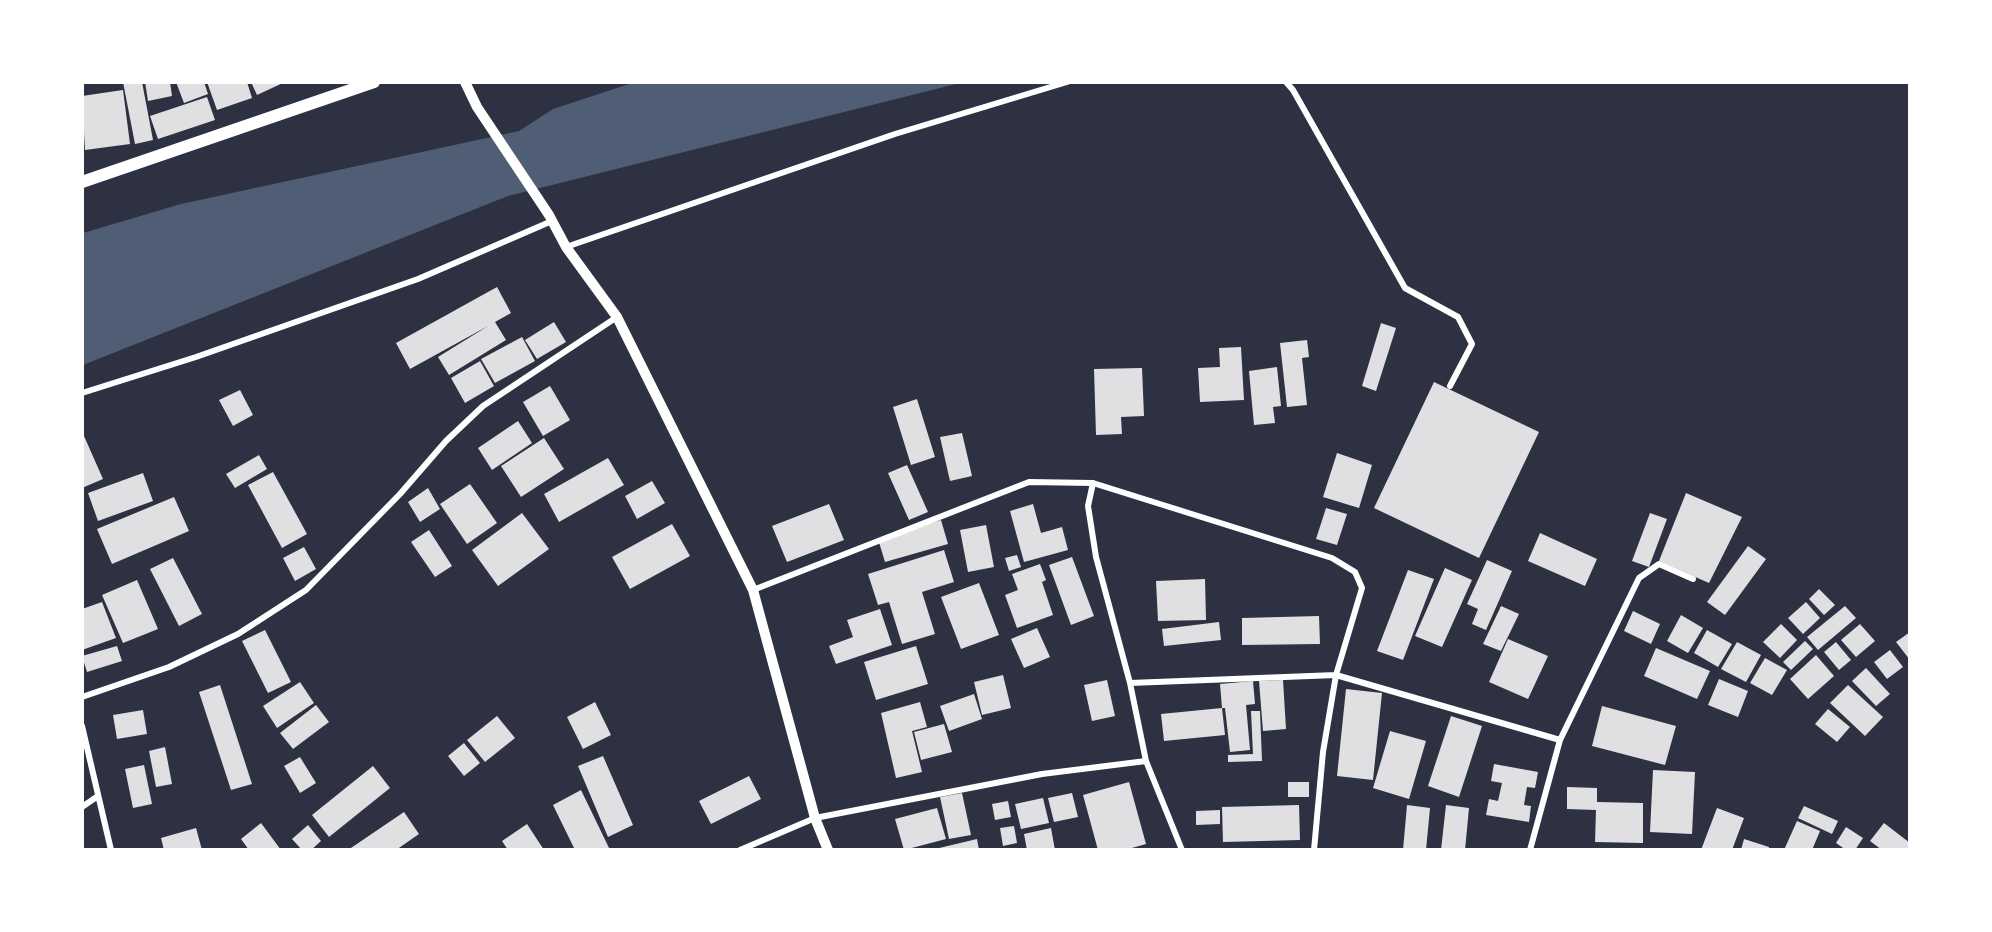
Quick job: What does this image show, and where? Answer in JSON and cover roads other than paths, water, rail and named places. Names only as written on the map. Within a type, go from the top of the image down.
[{"type":"main road","points":[[82,182],[374,82]]},
{"type":"street","points":[[465,82],[477,107],[550,218],[566,247],[617,317],[753,590],[815,818],[828,849]]},
{"type":"street","points":[[566,247],[895,134],[1067,82]]},
{"type":"street","points":[[1286,82],[1293,90],[1405,288],[1458,317],[1472,344],[1450,386]]},
{"type":"street","points":[[82,393],[196,357],[418,279],[550,218]]},
{"type":"street","points":[[82,697],[169,666],[238,634],[306,590],[400,494],[446,441],[483,406],[617,317]]},
{"type":"street","points":[[753,590],[1029,482],[1093,483],[1332,558],[1355,572],[1362,588],[1336,675],[1323,752],[1314,849]]},
{"type":"street","points":[[1093,483],[1088,506],[1096,557],[1130,683],[1146,761],[1182,849]]},
{"type":"street","points":[[1530,849],[1560,740],[1639,579],[1659,564],[1693,579]]},
{"type":"street","points":[[1130,683],[1336,675],[1560,740]]},
{"type":"street","points":[[82,726],[111,849]]},
{"type":"street","points":[[740,849],[815,818],[1030,776],[1146,761]]},
{"type":"street","points":[[82,807],[98,796]]},
{"type":"water","points":[[632,83],[960,83],[508,196],[83,365],[83,233],[181,204],[519,131],[553,109]]}]
